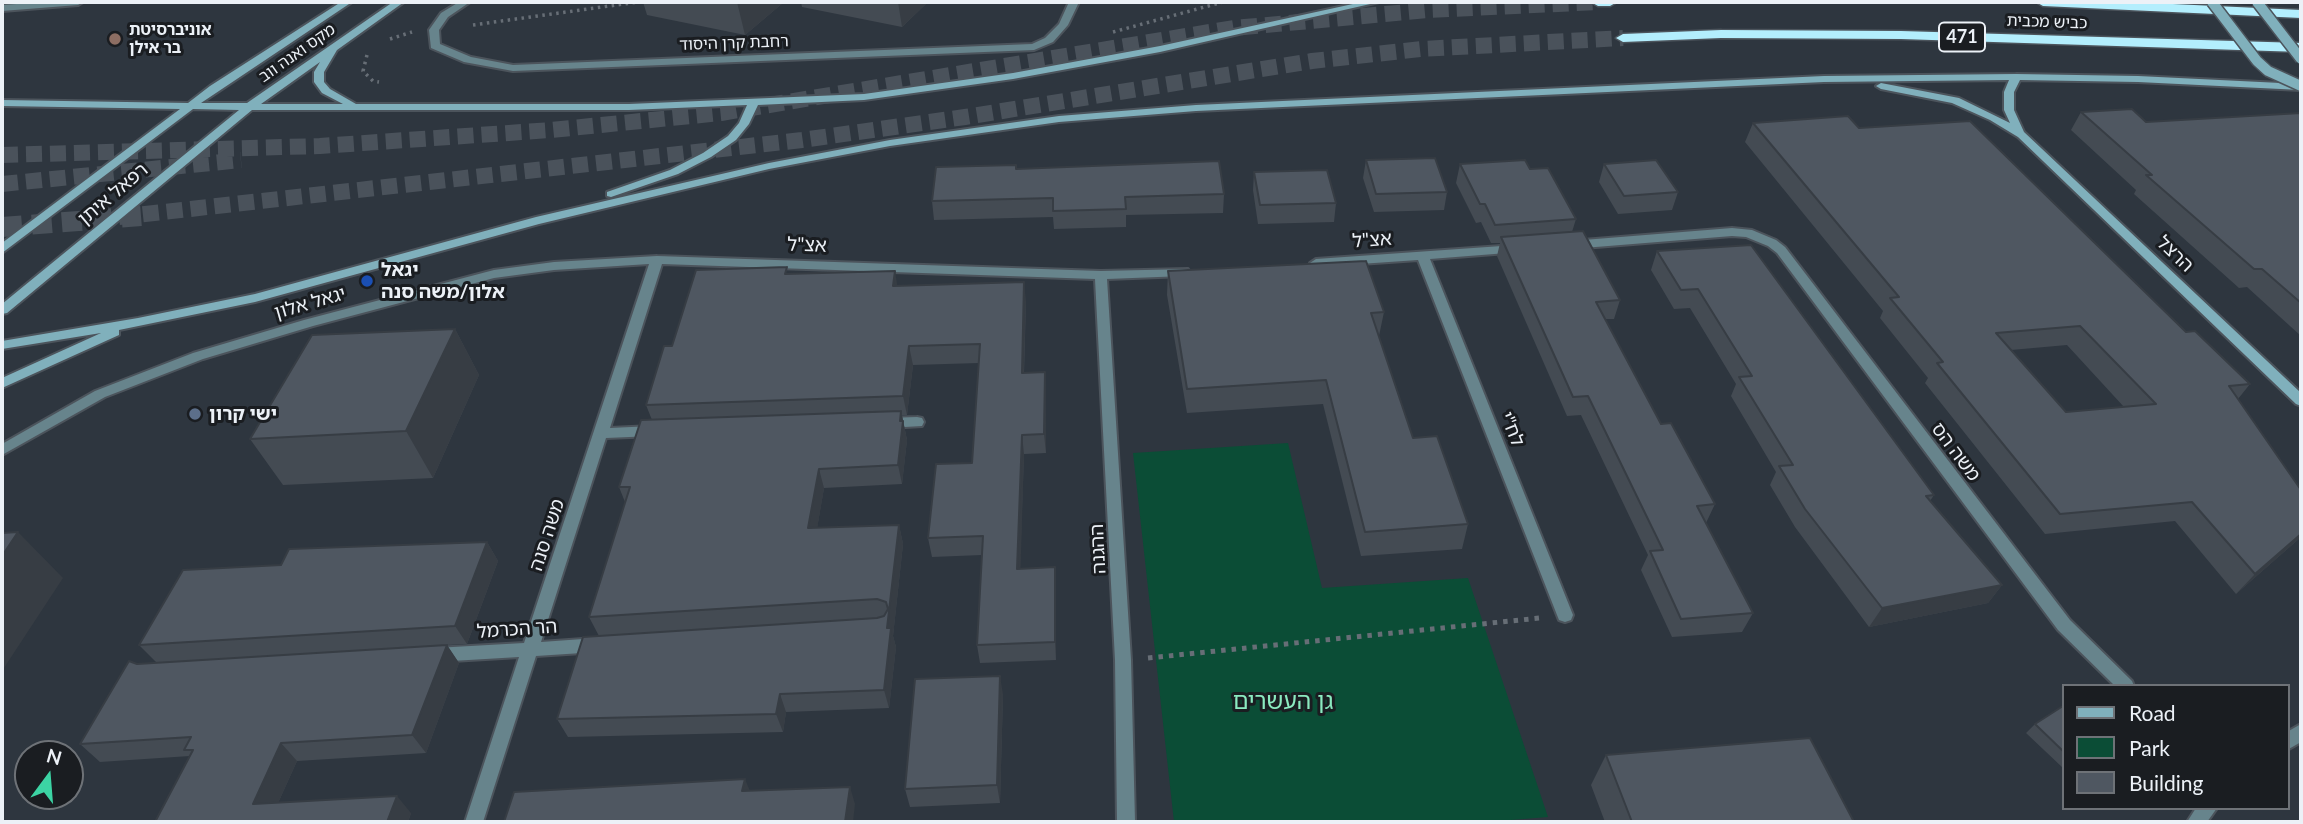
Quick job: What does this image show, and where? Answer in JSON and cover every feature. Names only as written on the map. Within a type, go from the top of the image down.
[{"type":"highway","points":[[1598,2],[1610,2]]},
{"type":"highway","name":"כביש מכבית","points":[[2043,2],[2301,13]]},
{"type":"highway","name":"כביש מכבית","points":[[1623,37],[1721,34],[1900,35],[2301,48]]},
{"type":"main road","name":"מקס ואנה ווב","points":[[190,105],[346,2]]},
{"type":"main road","name":"מקס ואנה ווב","points":[[249,107],[399,2]]},
{"type":"main road","points":[[2,103],[359,108],[629,107],[864,97],[1001,78],[1160,49],[1374,2]]},
{"type":"main road","points":[[2212,2],[2257,61],[2268,71],[2301,86]]},
{"type":"main road","points":[[2257,2],[2301,59]]},
{"type":"main road","points":[[337,44],[324,61],[319,72],[319,82],[337,99],[359,108]]},
{"type":"main road","points":[[2,345],[138,322],[321,281],[536,221],[782,163],[890,143],[1059,119],[1196,108],[1824,79],[2016,77],[2301,86]]},
{"type":"main road","points":[[2016,77],[2009,92],[2009,110],[2022,135]]},
{"type":"main road","points":[[1824,79],[1885,86],[1955,100],[1994,118],[2022,135]]},
{"type":"main road","points":[[536,221],[674,172],[707,155],[732,138],[744,124],[754,102]]},
{"type":"main road","name":"רפאל איתן","points":[[2,248],[190,105]]},
{"type":"main road","name":"רפאל איתן","points":[[2,310],[249,107]]},
{"type":"main road","name":"הרצל","points":[[2022,135],[2301,401]]},
{"type":"main road","points":[[2,383],[138,322]]},
{"type":"street","points":[[2,8],[78,2]]},
{"type":"street","points":[[434,30],[444,15],[465,2]]},
{"type":"street","name":"רחבת קרן היסוד","points":[[434,30],[435,46],[468,60],[513,68],[1034,47],[1049,40],[1063,25],[1074,2]]},
{"type":"street","name":"משה הס","points":[[1557,246],[1732,232],[1761,237],[1781,250],[2064,625],[2124,684]]},
{"type":"street","name":"אצ\"ל","points":[[1303,264],[1530,248]]},
{"type":"street","name":"לח\"י","points":[[1423,256],[1565,615]]},
{"type":"street","name":"יגאל אלון","points":[[2,450],[100,394],[144,375],[309,323],[494,274],[554,266],[657,260],[774,263]]},
{"type":"street","name":"משה סנה","points":[[474,822],[657,260]]},
{"type":"street","name":"אצ\"ל","points":[[774,263],[1101,275],[1197,272]]},
{"type":"street","name":"ההגנה","points":[[1101,275],[1123,660],[1126,822]]},
{"type":"street","points":[[876,424],[917,422]]},
{"type":"street","points":[[600,433],[669,431]]},
{"type":"street","name":"הר הכרמל","points":[[419,656],[612,644]]},
{"type":"path","points":[[385,41],[405,33],[638,2]]},
{"type":"path","points":[[1123,660],[1565,615]]},
{"type":"green space","name":"גן העשרים","points":[[1288,443],[1322,588],[1468,578],[1548,817],[1487,822],[1174,822],[1133,453]]},
{"type":"building","points":[[2132,109],[2146,122],[2301,113],[2301,303],[2262,269],[2254,269],[2146,175],[2152,175],[2081,112]]},
{"type":"building","points":[[1848,116],[1859,128],[1970,121],[2186,332],[2195,331],[2250,384],[2229,386],[2301,490],[2301,534],[2255,574],[2192,502],[2060,514],[1937,363],[1943,362],[1890,298],[1899,297],[1753,123]],"holes":[[[2080,326],[2156,404],[2066,412],[1996,333]]]},
{"type":"building","points":[[1435,158],[1447,192],[1376,194],[1366,160]]},
{"type":"building","points":[[1525,160],[1530,169],[1548,168],[1576,219],[1495,225],[1485,204],[1480,204],[1460,164]]},
{"type":"building","points":[[1656,160],[1678,192],[1624,196],[1604,164]]},
{"type":"building","points":[[1219,161],[1224,194],[1125,197],[1126,209],[1053,211],[1053,198],[932,201],[936,167],[1016,165],[1016,169]]},
{"type":"building","points":[[1327,170],[1336,203],[1260,205],[1254,172]]},
{"type":"building","points":[[1583,231],[1620,300],[1596,302],[1661,424],[1671,423],[1715,504],[1697,506],[1753,613],[1681,619],[1650,551],[1663,550],[1588,396],[1573,397],[1501,237]]},
{"type":"building","points":[[1751,245],[1934,495],[1926,496],[2002,585],[1882,608],[1805,509],[1779,466],[1793,465],[1739,377],[1752,376],[1698,289],[1681,290],[1657,251]]},
{"type":"building","points":[[1366,261],[1384,312],[1371,313],[1413,438],[1437,436],[1468,524],[1365,532],[1326,380],[1187,389],[1168,271]]},
{"type":"building","points":[[787,267],[785,274],[895,271],[893,286],[1024,282],[1022,373],[1045,372],[1044,434],[1022,435],[1017,569],[1055,567],[1055,642],[977,645],[983,536],[928,538],[936,464],[972,463],[980,344],[909,346],[903,396],[646,405],[664,346],[672,346],[696,270]]},
{"type":"building","points":[[455,329],[406,431],[250,439],[312,335]]},
{"type":"building","points":[[901,411],[900,421],[903,421],[898,465],[819,469],[808,528],[899,525],[887,628],[891,628],[884,690],[780,694],[776,714],[557,719],[583,637],[877,618],[884,616],[888,609],[886,602],[877,599],[589,617],[630,487],[619,487],[641,420]]},
{"type":"building","points":[[18,532],[2,556],[2,533]]},
{"type":"building","points":[[487,542],[455,626],[139,645],[183,570],[281,565],[289,549]]},
{"type":"building","points":[[447,645],[412,735],[281,743],[253,804],[397,796],[387,822],[155,822],[193,750],[184,750],[191,737],[84,744],[82,740],[129,661],[137,664]]},
{"type":"building","points":[[1000,676],[997,785],[905,789],[915,679]]},
{"type":"building","points":[[2062,707],[2062,750],[2035,724]]},
{"type":"building","points":[[1810,738],[1854,822],[1632,822],[1606,755]]},
{"type":"building","points":[[745,779],[742,791],[850,787],[845,822],[504,822],[514,792]]},
{"type":"tunnel","points":[[2,155],[320,146],[551,130],[721,113],[1234,28],[1429,10],[1598,2]]},
{"type":"tunnel","points":[[119,217],[802,140],[965,117],[1312,61],[1421,49],[1623,38]]},
{"type":"tunnel","points":[[2,184],[241,160]]},
{"type":"tunnel","points":[[2,227],[141,216]]},
{"type":"place","name":"אוניברסיטת בר אילן","points":[[115,39]]},
{"type":"place","name":"יגאל אלון/משה סנה","points":[[367,281]]},
{"type":"place","name":"ישי קרון","points":[[195,414]]}]
